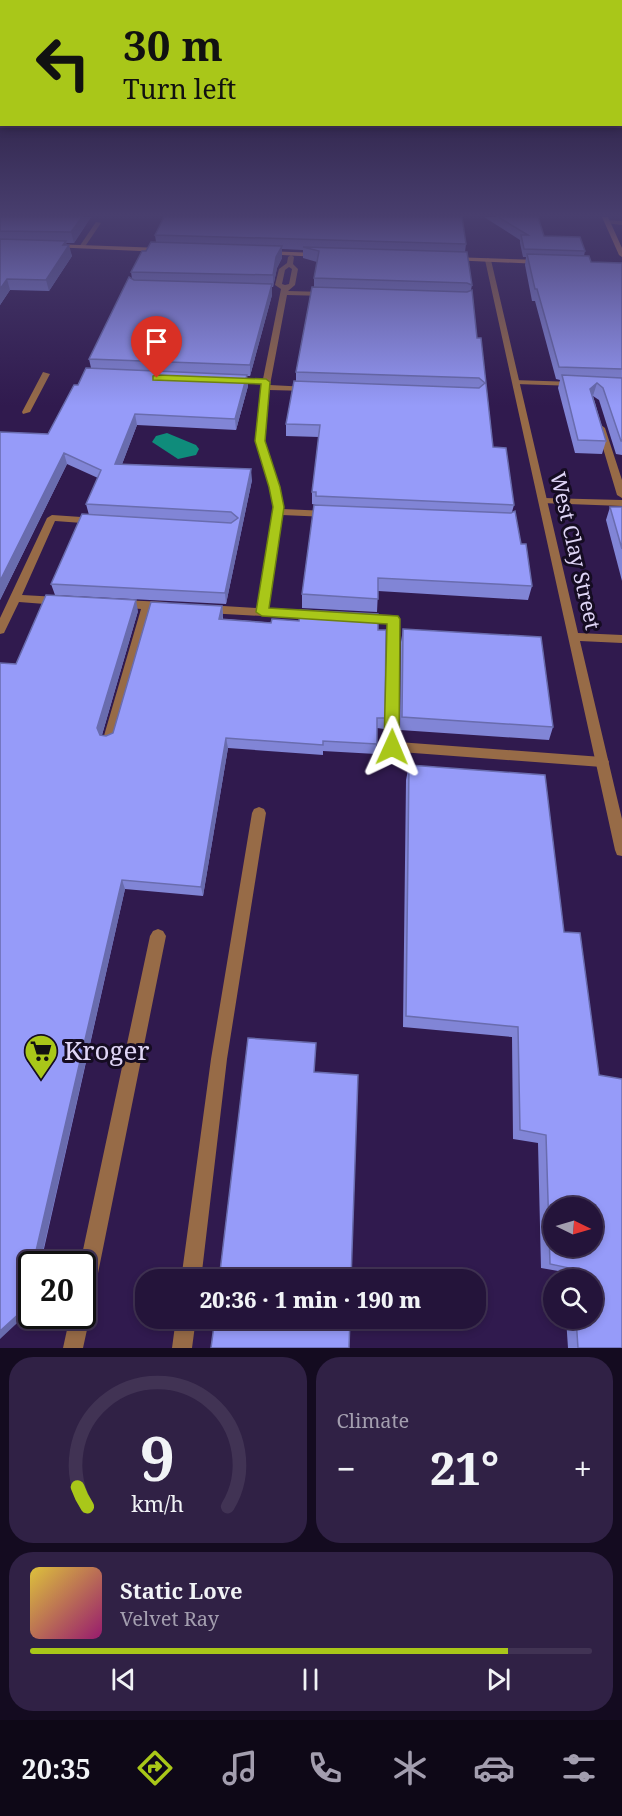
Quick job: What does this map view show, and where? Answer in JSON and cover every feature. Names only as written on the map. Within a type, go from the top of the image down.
[{"type":"street","points":[[279,280],[278,285],[285,291]]},
{"type":"street","points":[[262,612],[277,513],[275,487],[260,441],[265,384],[285,291],[292,285],[293,280]]},
{"type":"street","name":"West Clay Street","points":[[493,280],[622,850]]},
{"type":"street","points":[[273,291],[341,295]]},
{"type":"street","points":[[26,412],[46,374]]},
{"type":"street","points":[[219,380],[324,389]]},
{"type":"street","points":[[516,382],[587,385]]},
{"type":"street","points":[[599,422],[622,495]]},
{"type":"street","points":[[543,501],[622,503]]},
{"type":"street","points":[[277,513],[335,515]]},
{"type":"street","points":[[0,630],[52,518],[108,521]]},
{"type":"street","points":[[15,598],[70,601]]},
{"type":"street","points":[[104,603],[393,619],[392,747],[602,762]]},
{"type":"street","points":[[109,739],[148,605]]},
{"type":"street","points":[[575,637],[622,639]]},
{"type":"street","points":[[192,1269],[219,1059],[259,813]]},
{"type":"street","points":[[93,1251],[158,936]]},
{"type":"street","points":[[73,1348],[77,1329]]},
{"type":"street","points":[[182,1348],[185,1329]]},
{"type":"shaded area","points":[[167,433],[196,445],[199,449],[196,455],[178,459],[152,442],[156,436]]},
{"type":"building","points":[[0,280],[6,280],[0,289]]},
{"type":"building","points":[[128,280],[272,284],[250,365],[89,359]]},
{"type":"building","points":[[372,280],[471,280],[472,285]]},
{"type":"building","points":[[533,280],[622,280],[622,369],[559,367],[537,289],[535,289]]},
{"type":"building","points":[[312,287],[467,292],[472,290],[477,338],[481,338],[493,447],[506,448],[514,505],[316,496],[316,492],[312,492],[320,425],[286,424],[294,381],[479,388],[485,383],[479,378],[296,372]]},
{"type":"building","points":[[86,368],[247,375],[235,419],[135,414],[115,464],[251,469],[225,593],[51,584],[82,514],[231,523],[238,518],[231,512],[86,504],[101,470],[64,453],[0,581],[0,432],[48,434],[74,385],[78,385]]},
{"type":"building","points":[[562,375],[622,378],[622,441],[603,388],[597,383],[590,389],[606,441],[578,440]]},
{"type":"building","points":[[314,505],[511,513],[515,511],[521,544],[526,544],[532,586],[378,578],[378,599],[302,594]]},
{"type":"building","points":[[610,507],[622,507],[622,549]]},
{"type":"building","points":[[46,595],[136,600],[97,728],[100,735],[106,736],[113,733],[151,602],[222,606],[219,619],[271,623],[272,619],[299,621],[300,610],[378,614],[378,630],[386,630],[385,718],[377,718],[377,744],[323,741],[323,745],[226,738],[201,887],[122,880],[36,1251],[18,1251],[18,1315],[0,1331],[0,663],[16,664]]},
{"type":"building","points":[[403,629],[541,637],[553,727],[402,717]]},
{"type":"building","points":[[409,765],[545,775],[564,932],[580,933],[599,1075],[622,1079],[622,1348],[578,1348],[577,1329],[603,1329],[603,1269],[574,1269],[550,1264],[550,1257],[603,1257],[603,1197],[548,1197],[546,1135],[520,1130],[518,1027],[406,1016]]},
{"type":"building","points":[[248,1038],[316,1043],[314,1072],[358,1075],[351,1269],[220,1269]]},
{"type":"building","points":[[214,1329],[350,1329],[349,1348],[211,1348]]},
{"type":"place","name":"Kroger","points":[[41,1080]]},
{"type":"route","points":[[157,378],[266,382],[262,399],[260,441],[275,487],[278,507],[262,612],[393,619],[392,747]]}]
